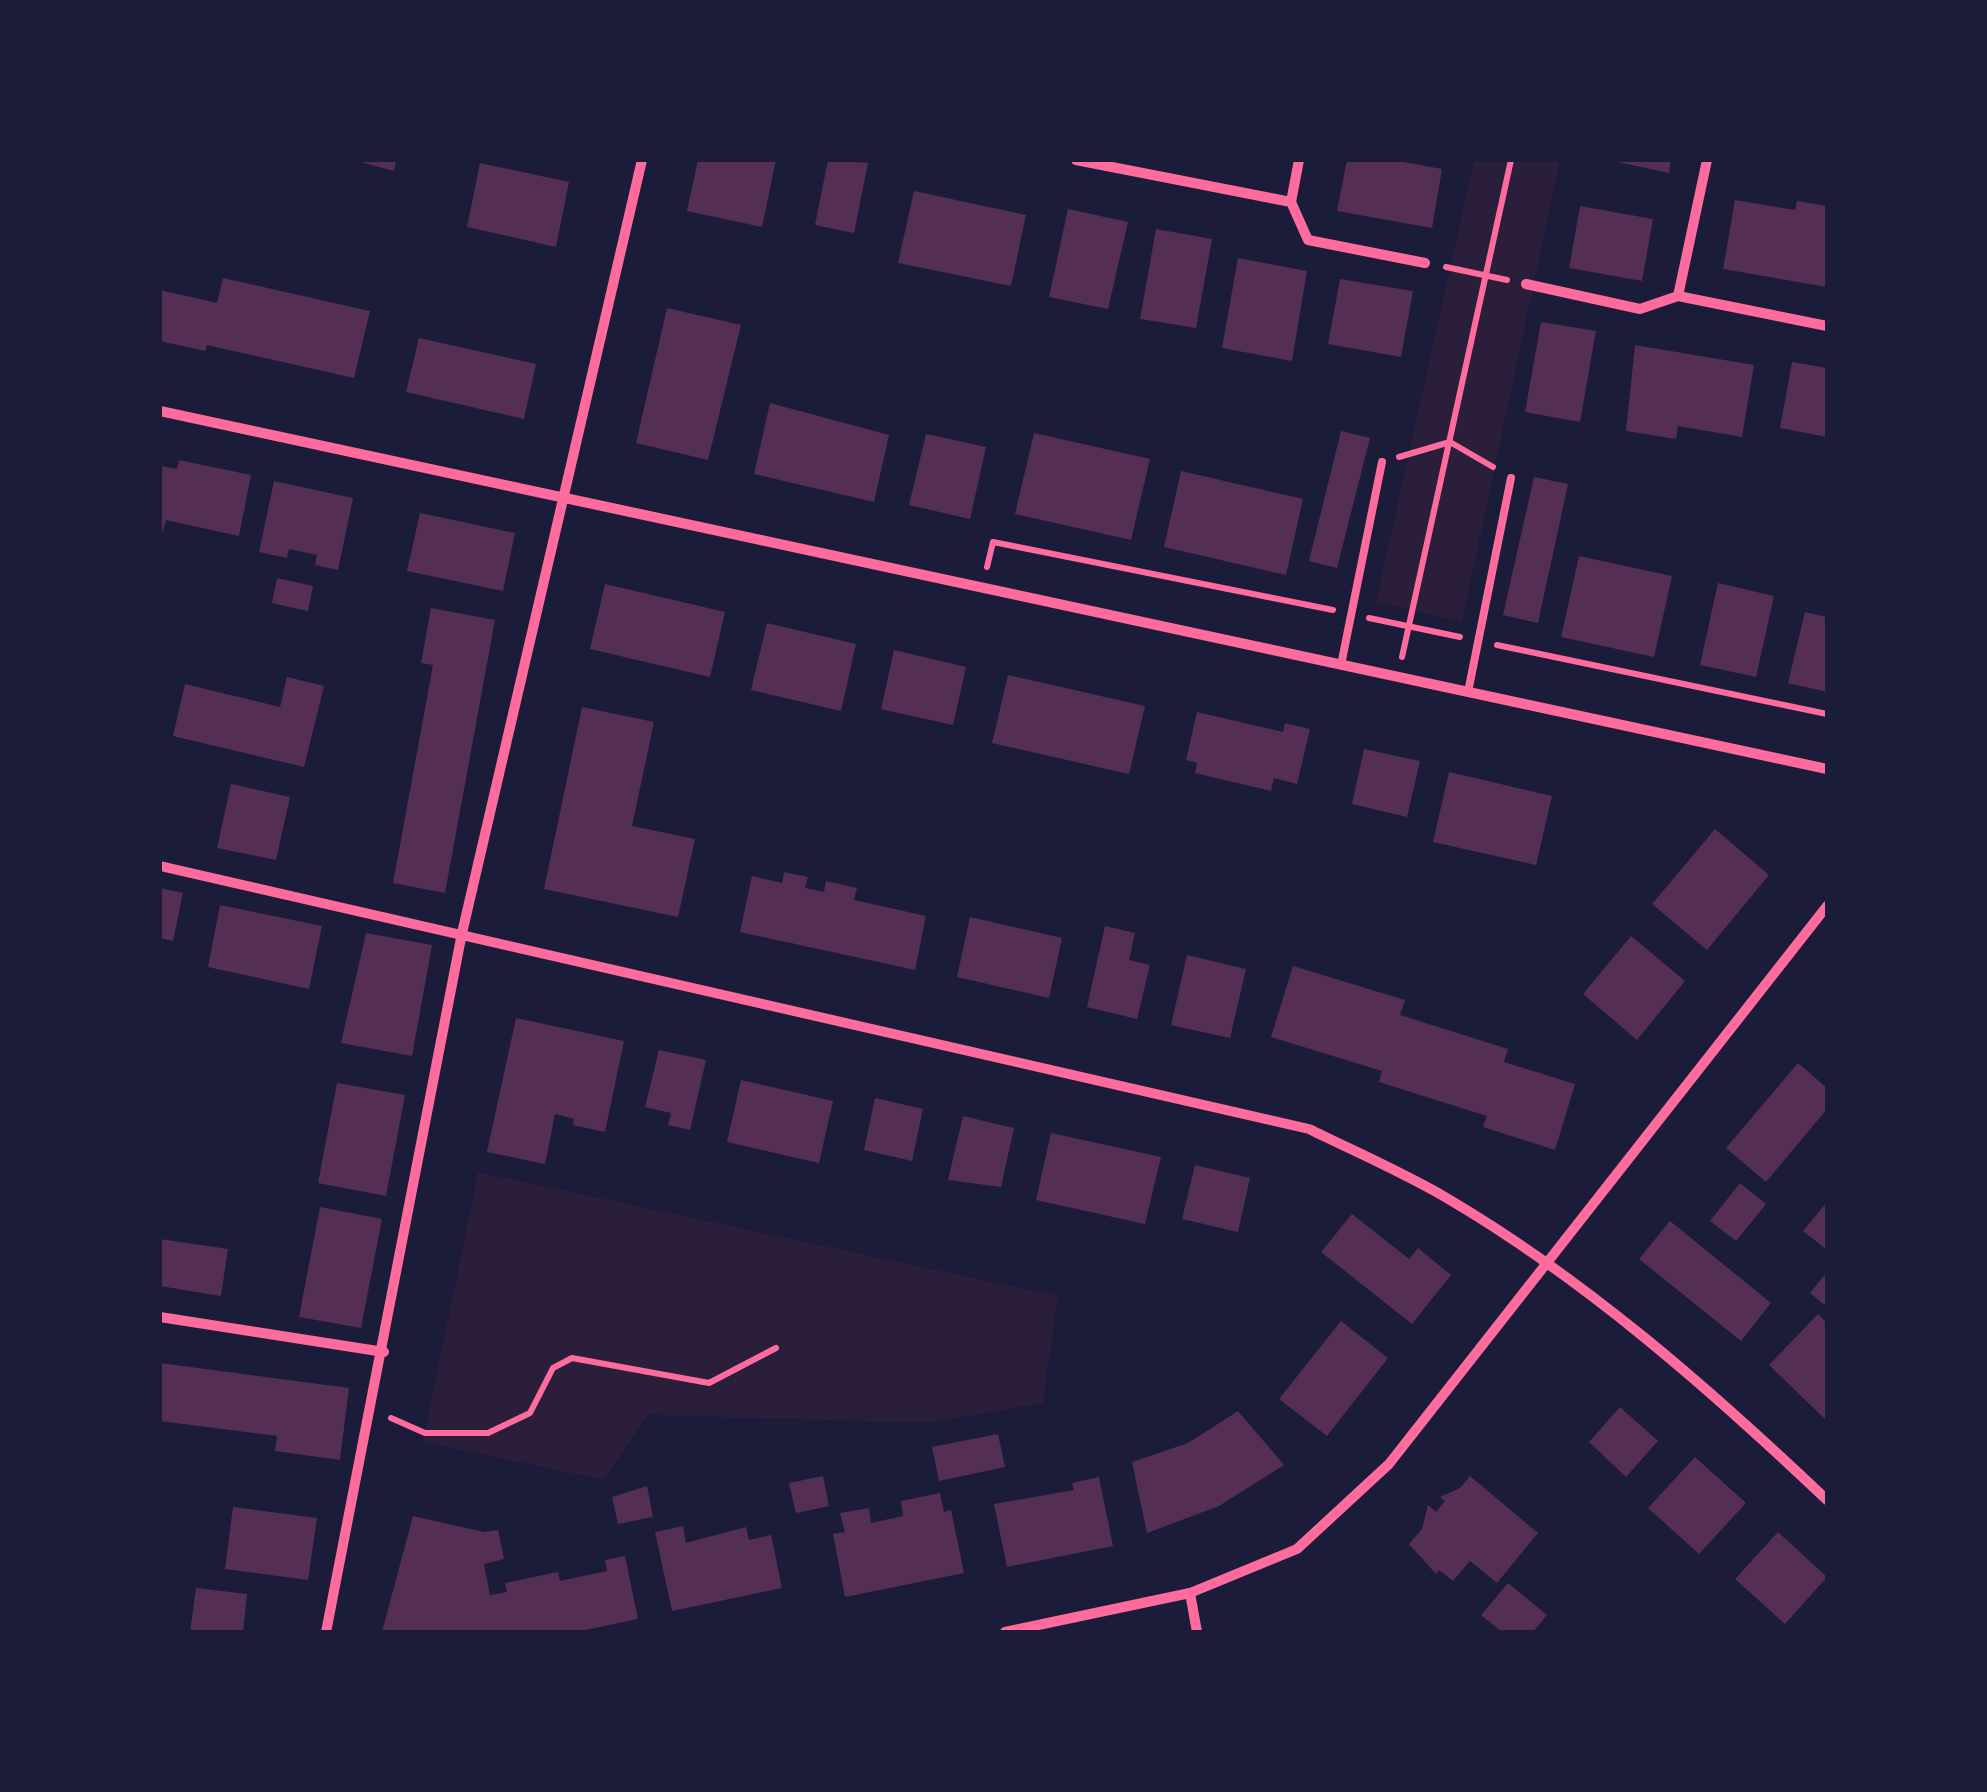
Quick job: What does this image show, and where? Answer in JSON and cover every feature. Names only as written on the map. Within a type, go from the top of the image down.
[{"type":"street","points":[[326,1632],[384,1352],[462,933],[642,160]]},
{"type":"street","points":[[1076,160],[1291,202]]},
{"type":"street","points":[[1300,160],[1291,202],[1308,240],[1425,263]]},
{"type":"street","points":[[1678,296],[1707,160]]},
{"type":"street","points":[[1526,284],[1640,309],[1678,296],[1827,326]]},
{"type":"street","points":[[160,411],[1827,769]]},
{"type":"street","points":[[160,866],[1309,1129],[1445,1197],[1547,1265],[1724,1402],[1827,1500]]},
{"type":"street","points":[[1005,1632],[1190,1593],[1297,1548],[1389,1464],[1827,906]]},
{"type":"street","points":[[160,1317],[384,1352]]},
{"type":"street","points":[[1190,1593],[1197,1632]]},
{"type":"lane","points":[[1341,665],[1382,462]]},
{"type":"lane","points":[[1468,692],[1511,478]]},
{"type":"path","points":[[1398,677],[1511,160]]},
{"type":"path","points":[[1425,263],[1486,275]]},
{"type":"path","points":[[1382,462],[1450,442],[1511,478]]},
{"type":"path","points":[[982,588],[994,542],[1827,714]]},
{"type":"path","points":[[372,1410],[425,1433],[488,1433],[530,1413],[553,1368],[572,1358],[708,1383],[776,1348]]},
{"type":"shaded area","points":[[1474,160],[1560,160],[1462,622],[1376,602]]},
{"type":"shaded area","points":[[478,1172],[1058,1296],[1043,1403],[929,1423],[648,1415],[604,1480],[423,1442]]},
{"type":"building","points":[[353,160],[396,160],[394,171]]},
{"type":"building","points":[[698,160],[776,160],[762,227],[687,211]]},
{"type":"building","points":[[828,160],[868,163],[854,233],[815,225]]},
{"type":"building","points":[[1347,160],[1393,160],[1442,169],[1432,228],[1337,211]]},
{"type":"building","points":[[1608,160],[1671,160],[1669,173]]},
{"type":"building","points":[[480,163],[569,182],[556,247],[467,227]]},
{"type":"building","points":[[914,191],[1026,215],[1011,286],[898,263]]},
{"type":"building","points":[[1735,200],[1795,210],[1797,201],[1827,206],[1827,287],[1723,269]]},
{"type":"building","points":[[1580,206],[1653,219],[1642,281],[1569,268]]},
{"type":"building","points":[[1068,209],[1128,222],[1108,309],[1049,297]]},
{"type":"building","points":[[1156,229],[1212,239],[1196,328],[1140,319]]},
{"type":"building","points":[[1238,258],[1307,271],[1292,361],[1222,348]]},
{"type":"building","points":[[223,278],[370,311],[354,378],[207,345],[205,351],[160,341],[160,290],[217,303]]},
{"type":"building","points":[[1340,279],[1413,291],[1401,357],[1328,344]]},
{"type":"building","points":[[667,308],[741,325],[708,460],[636,443]]},
{"type":"building","points":[[1541,322],[1596,331],[1580,422],[1525,412]]},
{"type":"building","points":[[419,338],[536,364],[524,419],[406,392]]},
{"type":"building","points":[[1635,345],[1754,365],[1742,437],[1678,426],[1676,439],[1626,431]]},
{"type":"building","points":[[1792,362],[1827,368],[1827,437],[1780,428]]},
{"type":"building","points":[[770,403],[889,435],[874,502],[754,474]]},
{"type":"building","points":[[1341,431],[1370,438],[1337,568],[1309,561]]},
{"type":"building","points":[[1034,433],[1150,459],[1131,540],[1015,514]]},
{"type":"building","points":[[926,434],[986,447],[970,519],[909,505]]},
{"type":"building","points":[[179,460],[251,475],[239,536],[166,520],[160,540],[160,466],[177,469]]},
{"type":"building","points":[[1181,471],[1303,499],[1286,575],[1164,547]]},
{"type":"building","points":[[1534,477],[1568,484],[1538,623],[1503,615]]},
{"type":"building","points":[[274,481],[353,498],[338,570],[315,565],[317,555],[289,549],[287,558],[259,552]]},
{"type":"building","points":[[420,513],[515,533],[503,591],[407,571]]},
{"type":"building","points":[[1579,556],[1672,576],[1654,657],[1561,637]]},
{"type":"building","points":[[277,578],[313,586],[308,611],[272,603]]},
{"type":"building","points":[[1718,583],[1774,596],[1756,677],[1700,665]]},
{"type":"building","points":[[605,584],[725,612],[710,677],[590,649]]},
{"type":"building","points":[[431,608],[495,620],[445,893],[393,883],[433,665],[421,663]]},
{"type":"building","points":[[1805,612],[1827,617],[1827,692],[1788,683]]},
{"type":"building","points":[[767,623],[856,644],[841,711],[751,690]]},
{"type":"building","points":[[894,650],[966,667],[953,725],[881,709]]},
{"type":"building","points":[[1008,675],[1145,706],[1129,774],[992,743]]},
{"type":"building","points":[[287,677],[324,686],[304,767],[173,736],[185,684],[280,707]]},
{"type":"building","points":[[582,707],[654,722],[632,826],[695,839],[678,917],[544,889]]},
{"type":"building","points":[[1197,712],[1283,732],[1285,723],[1310,729],[1297,784],[1274,778],[1271,791],[1195,773],[1197,763],[1186,760]]},
{"type":"building","points":[[1364,749],[1420,761],[1407,817],[1352,804]]},
{"type":"building","points":[[1449,772],[1552,796],[1536,865],[1433,842]]},
{"type":"building","points":[[231,784],[290,797],[276,860],[217,848]]},
{"type":"building","points":[[1715,829],[1769,875],[1707,950],[1652,904]]},
{"type":"building","points":[[784,872],[808,877],[805,888],[824,892],[826,881],[857,888],[854,900],[926,916],[915,970],[740,932],[752,876],[782,883]]},
{"type":"building","points":[[160,888],[183,893],[173,941],[160,938]]},
{"type":"building","points":[[220,905],[322,926],[309,989],[208,967]]},
{"type":"building","points":[[970,917],[1062,938],[1049,998],[957,977]]},
{"type":"building","points":[[1105,926],[1135,933],[1129,960],[1150,965],[1137,1019],[1087,1007]]},
{"type":"building","points":[[366,933],[432,945],[412,1056],[341,1043]]},
{"type":"building","points":[[1631,936],[1685,981],[1637,1040],[1583,994]]},
{"type":"building","points":[[1187,955],[1246,969],[1230,1038],[1171,1025]]},
{"type":"building","points":[[1293,966],[1405,1000],[1400,1015],[1508,1049],[1504,1062],[1575,1084],[1555,1150],[1483,1127],[1487,1116],[1379,1082],[1382,1071],[1271,1037]]},
{"type":"building","points":[[516,1018],[624,1041],[605,1132],[573,1125],[574,1119],[555,1114],[545,1164],[487,1152]]},
{"type":"building","points":[[659,1050],[706,1060],[690,1130],[668,1125],[671,1113],[645,1107]]},
{"type":"building","points":[[1798,1063],[1827,1088],[1827,1109],[1766,1182],[1726,1148]]},
{"type":"building","points":[[741,1080],[833,1101],[819,1163],[727,1142]]},
{"type":"building","points":[[337,1083],[405,1095],[386,1196],[318,1183]]},
{"type":"building","points":[[875,1098],[923,1109],[912,1161],[864,1150]]},
{"type":"building","points":[[963,1116],[1014,1128],[1001,1187],[948,1180]]},
{"type":"building","points":[[1051,1133],[1161,1157],[1145,1224],[1036,1200]]},
{"type":"building","points":[[1195,1165],[1250,1178],[1238,1232],[1182,1219]]},
{"type":"building","points":[[1740,1183],[1766,1204],[1736,1241],[1710,1221]]},
{"type":"building","points":[[1827,1202],[1827,1250],[1803,1231]]},
{"type":"building","points":[[320,1207],[382,1219],[361,1328],[299,1317]]},
{"type":"building","points":[[1352,1214],[1409,1259],[1418,1248],[1451,1275],[1412,1324],[1321,1252]]},
{"type":"building","points":[[1670,1221],[1771,1303],[1741,1341],[1639,1259]]},
{"type":"building","points":[[160,1239],[228,1249],[221,1296],[160,1286]]},
{"type":"building","points":[[1827,1272],[1827,1307],[1810,1293]]},
{"type":"building","points":[[1818,1314],[1827,1323],[1827,1421],[1769,1365]]},
{"type":"building","points":[[1341,1321],[1388,1358],[1327,1436],[1279,1399]]},
{"type":"building","points":[[160,1363],[349,1388],[340,1460],[275,1451],[277,1436],[160,1421]]},
{"type":"building","points":[[1620,1407],[1658,1441],[1626,1477],[1589,1442]]},
{"type":"building","points":[[1238,1411],[1284,1465],[1219,1506],[1147,1533],[1132,1462],[1188,1443]]},
{"type":"building","points":[[998,1434],[1005,1467],[939,1481],[932,1447]]},
{"type":"building","points":[[1695,1457],[1746,1503],[1699,1554],[1648,1508]]},
{"type":"building","points":[[823,1476],[829,1506],[796,1513],[789,1483]]},
{"type":"building","points":[[1470,1476],[1538,1533],[1497,1583],[1470,1561],[1453,1581],[1439,1570],[1436,1574],[1409,1544],[1422,1529],[1428,1505],[1436,1512],[1445,1501],[1440,1497],[1460,1488]]},
{"type":"building","points":[[1099,1477],[1113,1546],[1007,1567],[994,1504],[1074,1490],[1072,1483]]},
{"type":"building","points":[[647,1486],[653,1517],[618,1524],[612,1497]]},
{"type":"building","points":[[940,1493],[944,1512],[951,1510],[964,1573],[845,1597],[833,1534],[845,1532],[840,1513],[869,1508],[871,1523],[903,1516],[901,1501]]},
{"type":"building","points":[[233,1507],[317,1518],[308,1580],[225,1569]]},
{"type":"building","points":[[413,1516],[484,1532],[498,1530],[504,1559],[484,1564],[490,1595],[507,1592],[505,1583],[558,1572],[560,1581],[607,1571],[605,1560],[625,1556],[638,1619],[576,1632],[382,1632]]},
{"type":"building","points":[[683,1526],[686,1543],[746,1527],[749,1540],[771,1535],[782,1588],[672,1611],[655,1532]]},
{"type":"building","points":[[1778,1532],[1827,1577],[1785,1624],[1735,1579]]},
{"type":"building","points":[[1508,1583],[1547,1615],[1533,1632],[1502,1632],[1481,1615]]},
{"type":"building","points":[[196,1588],[247,1594],[243,1632],[190,1632]]}]
